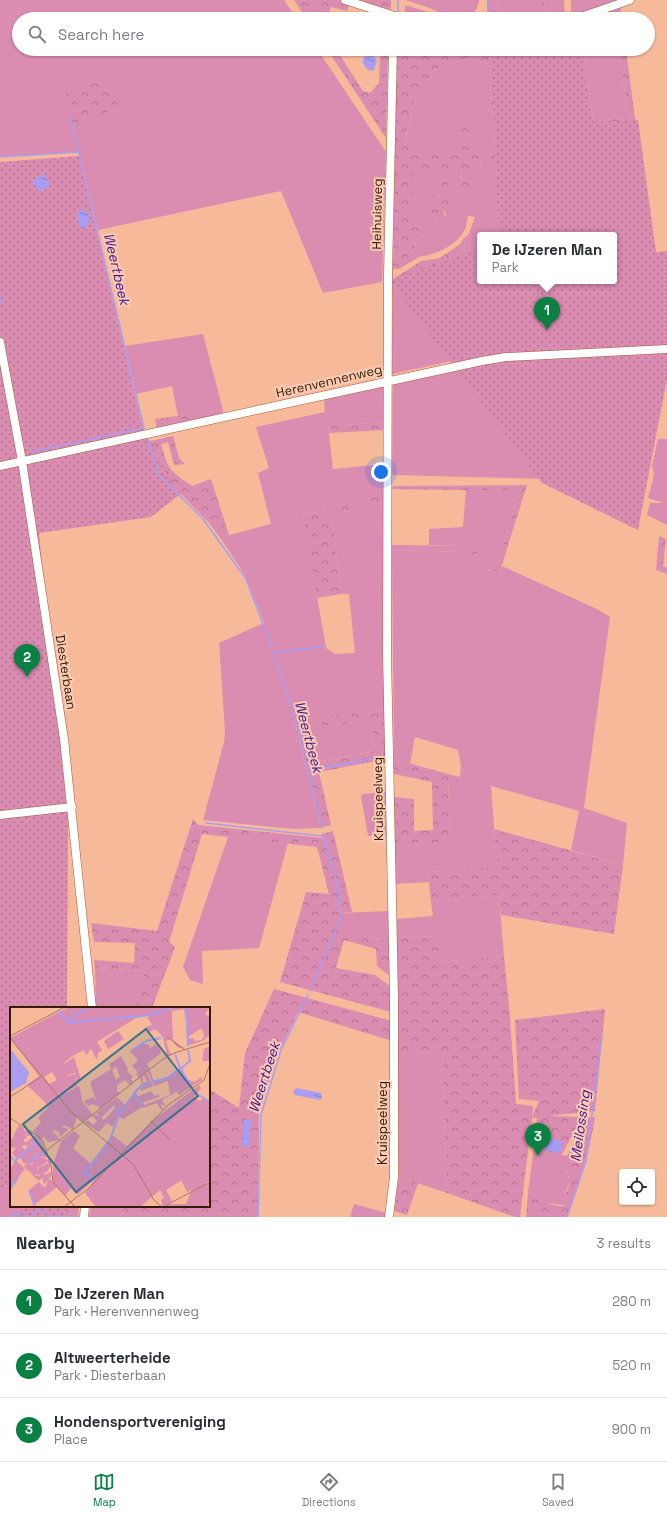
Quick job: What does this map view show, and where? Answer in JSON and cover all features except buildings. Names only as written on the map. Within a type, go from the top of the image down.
[{"type":"street","points":[[345,0],[379,12]]},
{"type":"street","points":[[595,12],[630,0]]},
{"type":"street","name":"Heihuisweg","points":[[388,380],[388,266],[393,56]]},
{"type":"street","name":"Diesterbaan","points":[[0,342],[22,461],[63,731],[92,1007]]},
{"type":"street","name":"Herenvennenweg","points":[[0,466],[388,380],[506,357],[667,349]]},
{"type":"street","name":"Kruispeelweg","points":[[388,380],[388,655],[394,996],[394,1177],[389,1217]]},
{"type":"street","points":[[0,815],[72,807]]},
{"type":"street","points":[[84,1217],[85,1207]]},
{"type":"green space","points":[[0,0],[284,0],[292,12],[12,12],[12,56],[322,56],[386,152],[382,282],[323,293],[281,191],[98,230],[79,152],[0,157]]},
{"type":"green space","points":[[294,0],[339,0],[350,3],[347,11],[331,7],[330,12],[302,12]]},
{"type":"green space","points":[[358,0],[391,0],[391,10]]},
{"type":"green space","points":[[405,0],[479,0],[474,12],[438,12]]},
{"type":"green space","points":[[487,0],[497,0],[498,12],[488,12]]},
{"type":"green space","points":[[497,0],[537,0],[537,12],[498,12]]},
{"type":"green space","points":[[537,0],[544,0],[545,12],[537,12]]},
{"type":"green space","points":[[544,0],[564,0],[565,12],[545,12]]},
{"type":"green space","points":[[571,0],[623,0],[586,12],[571,12]]},
{"type":"green space","points":[[405,5],[427,12],[405,12]]},
{"type":"green space","points":[[621,8],[621,12],[608,12]]},
{"type":"green space","points":[[332,56],[340,56],[363,91],[370,93],[379,83],[380,56],[388,56],[386,138]]},
{"type":"green space","points":[[396,56],[584,56],[593,121],[635,117],[664,345],[461,359],[393,279],[421,261],[440,258],[459,245],[464,238],[465,252],[477,247],[477,284],[617,284],[617,232],[609,232],[496,166],[471,165],[471,188],[461,188],[462,165],[449,165],[449,185],[441,185],[440,171],[413,171],[412,223],[427,230],[432,206],[438,197],[449,193],[450,217],[447,219],[444,209],[441,208],[435,225],[414,245],[419,257],[399,269],[393,269],[395,155],[458,155],[459,122],[470,122],[470,155],[496,155],[489,64],[468,58],[438,68],[414,102],[405,140],[418,142],[417,150],[395,150]]},
{"type":"green space","points":[[491,56],[583,56],[592,122],[638,120],[656,252],[667,251],[667,379],[638,530],[542,483],[390,281],[477,249],[477,284],[617,284],[617,232],[499,232]]},
{"type":"green space","points":[[584,56],[620,56],[627,113],[634,112],[635,117],[593,121]]},
{"type":"green space","points":[[620,56],[627,56],[634,112],[627,113]]},
{"type":"green space","points":[[468,58],[489,64],[496,155],[470,155],[470,122],[459,122],[459,155],[395,155],[395,150],[417,150],[405,141],[414,102],[438,68]]},
{"type":"green space","points":[[98,81],[126,106],[73,125],[66,91]]},
{"type":"green space","points":[[79,156],[143,428],[178,496],[151,517],[39,533],[68,820],[67,1007],[10,1007],[10,1188],[0,1190],[0,162]]},
{"type":"green space","points":[[449,165],[462,165],[461,188],[471,187],[471,165],[496,166],[501,232],[477,232],[477,247],[465,252],[464,238],[469,234],[475,217],[468,216],[465,229],[456,241],[438,252],[419,257],[414,245],[435,225],[441,207],[444,209],[444,215],[450,217],[450,196],[448,193],[438,196],[434,202],[427,230],[412,223],[412,171],[440,171],[449,185]]},
{"type":"green space","points":[[393,279],[461,359],[392,374]]},
{"type":"green space","points":[[203,334],[223,410],[178,416],[172,386],[136,394],[125,346]]},
{"type":"green space","points":[[464,365],[553,479],[392,475],[393,383]]},
{"type":"green space","points":[[385,385],[385,422],[328,426],[333,469],[385,464],[385,493],[303,515],[326,648],[335,654],[355,653],[349,594],[341,594],[332,515],[385,501],[387,711],[294,719],[321,828],[293,829],[203,820],[224,742],[225,732],[219,643],[264,623],[246,577],[221,539],[229,535],[271,524],[258,473],[269,468],[256,427],[325,412],[324,400]]},
{"type":"green space","points":[[223,410],[223,413],[157,429],[155,419]]},
{"type":"green space","points":[[385,422],[385,430],[329,433],[328,426]]},
{"type":"green space","points":[[173,436],[179,458],[185,464],[174,465],[168,442],[161,444],[170,469],[192,486],[211,479],[229,535],[221,539],[209,523],[181,494],[150,513],[27,469]]},
{"type":"green space","points":[[658,439],[667,439],[667,525],[647,515],[650,503],[664,503],[648,498],[654,475],[652,466]]},
{"type":"green space","points":[[527,485],[500,571],[467,570],[473,547],[478,547],[476,563],[497,564],[520,491],[392,489],[393,486]]},
{"type":"green space","points":[[466,490],[520,491],[497,564],[475,563],[478,548],[468,570],[500,571],[502,566],[597,609],[610,617],[584,808],[627,823],[623,865],[571,850],[579,811],[491,786],[497,867],[428,872],[429,882],[395,884],[395,846],[450,843],[448,774],[460,777],[461,766],[458,750],[415,737],[410,764],[394,759],[392,550],[466,552],[467,546],[429,545],[429,529],[463,527]]},
{"type":"green space","points":[[385,493],[385,501],[332,515],[341,594],[317,598],[303,515]]},
{"type":"green space","points":[[659,536],[666,539],[663,566],[667,568],[667,574],[656,570]]},
{"type":"green space","points":[[392,545],[467,546],[466,552],[392,550]]},
{"type":"green space","points":[[387,711],[387,752],[373,744],[372,722],[306,727],[316,763],[374,751],[387,759],[319,772],[331,825],[321,828],[294,719]]},
{"type":"green space","points":[[372,722],[373,744],[387,752],[387,759],[373,751],[315,763],[306,727]]},
{"type":"green space","points":[[394,759],[448,774],[450,843],[395,846],[394,797],[414,799],[414,831],[433,830],[432,782],[394,774]]},
{"type":"green space","points":[[388,792],[388,836],[368,836],[361,796],[362,794]]},
{"type":"green space","points":[[193,819],[198,825],[323,838],[322,834],[333,831],[352,912],[340,913],[337,928],[390,942],[391,977],[377,966],[376,949],[344,940],[336,968],[375,975],[391,987],[391,1012],[280,982],[306,892],[329,894],[317,847],[202,834],[169,942],[175,947],[152,1007],[135,1007],[145,971],[95,968],[94,960],[134,963],[135,943],[94,942],[91,923],[157,931]]},
{"type":"green space","points":[[494,829],[623,865],[614,934],[501,915],[499,895],[431,902],[428,872],[497,867]]},
{"type":"green space","points":[[228,837],[288,843],[259,948],[202,951],[203,984],[190,980],[183,967]]},
{"type":"green space","points":[[499,895],[504,956],[438,962],[438,936],[397,938],[396,919],[433,916],[431,902]]},
{"type":"green space","points":[[390,911],[390,942],[337,928],[340,913]]},
{"type":"green space","points":[[438,936],[439,962],[504,956],[516,1104],[533,1106],[532,1117],[539,1101],[519,1099],[515,1020],[605,1009],[595,1111],[548,1116],[582,1117],[561,1156],[544,1153],[539,1156],[533,1155],[537,1118],[532,1118],[520,1217],[515,1217],[447,1193],[442,1053],[398,1052],[397,938]]},
{"type":"green space","points":[[95,968],[145,971],[135,1007],[96,1007]]},
{"type":"green space","points":[[274,989],[392,1021],[392,1041],[298,1012],[277,1057],[259,1114],[258,1217],[122,1217],[123,1207],[210,1207],[210,1090],[239,1108],[245,1053]]},
{"type":"green space","points":[[398,1052],[442,1053],[447,1193],[399,1177]]},
{"type":"green space","points":[[589,1117],[595,1117],[590,1142],[580,1180],[567,1217],[526,1217],[528,1192],[542,1201],[554,1205],[566,1206],[570,1204],[566,1195],[570,1182],[567,1170],[572,1164],[583,1161],[579,1157],[567,1156]]},
{"type":"green space","points":[[542,1153],[583,1159],[581,1162],[575,1163],[567,1172],[570,1182],[566,1191],[570,1202],[568,1206],[542,1202],[528,1192],[533,1155],[538,1156]]},
{"type":"green space","points":[[399,1177],[418,1183],[407,1215],[394,1211]]},
{"type":"green space","points":[[10,1180],[10,1207],[26,1207],[27,1217],[16,1213],[9,1217],[0,1217],[0,1182]]},
{"type":"green space","points":[[354,1204],[387,1213],[387,1217],[350,1217]]},
{"type":"green space","points":[[19,1207],[66,1207],[66,1217],[21,1217]]},
{"type":"green space","points":[[26,1207],[79,1207],[78,1217],[9,1217],[16,1213],[26,1216]]},
{"type":"green space","points":[[91,1207],[123,1207],[122,1217],[89,1217]]},
{"type":"water","points":[[365,56],[374,56],[377,61],[374,70],[372,71],[368,70],[362,62]]},
{"type":"water","points":[[44,174],[50,185],[39,192],[32,181]]},
{"type":"water","points":[[81,209],[88,213],[89,218],[89,224],[84,229],[79,226],[77,212]]},
{"type":"water","points":[[296,1088],[321,1093],[322,1098],[320,1100],[295,1095],[293,1093]]},
{"type":"water","points":[[246,1119],[252,1121],[249,1130],[249,1146],[244,1147],[242,1144],[243,1122]]},
{"type":"water","points":[[545,1139],[563,1141],[561,1153],[545,1151]]},
{"type":"waterway","points":[[398,0],[399,12]]},
{"type":"waterway","points":[[488,0],[488,12]]},
{"type":"waterway","name":"Weertbeek","points":[[30,452],[144,428],[70,116]]},
{"type":"waterway","points":[[0,157],[79,152]]},
{"type":"waterway","points":[[0,297],[1,304]]},
{"type":"waterway","name":"Weertbeek","points":[[147,438],[159,475],[203,519],[246,579],[272,648]]},
{"type":"waterway","name":"Weertbeek","points":[[322,828],[295,717],[273,653],[326,646]]},
{"type":"waterway","points":[[308,771],[385,756]]},
{"type":"waterway","name":"Weertbeek","points":[[206,823],[321,836],[323,834],[338,887],[340,920],[310,991]]},
{"type":"waterway","name":"Weertbeek","points":[[258,1217],[261,1115],[281,1050],[308,995]]},
{"type":"waterway","name":"Meilossing","points":[[567,1217],[586,1161],[602,1035]]},
{"type":"waterway","name":"Meilossing","points":[[30,1217],[38,1210],[45,1212]]},
{"type":"waterway","name":"Meilossing","points":[[9,1217],[16,1213],[25,1217]]},
{"type":"waterway","name":"Meilossing","points":[[50,1216],[73,1217]]},
{"type":"place","name":"De IJzeren Man","points":[[547,330]]},
{"type":"place","name":"Altweerterheide","points":[[27,677]]},
{"type":"place","name":"Hondensportvereniging","points":[[538,1156]]}]
